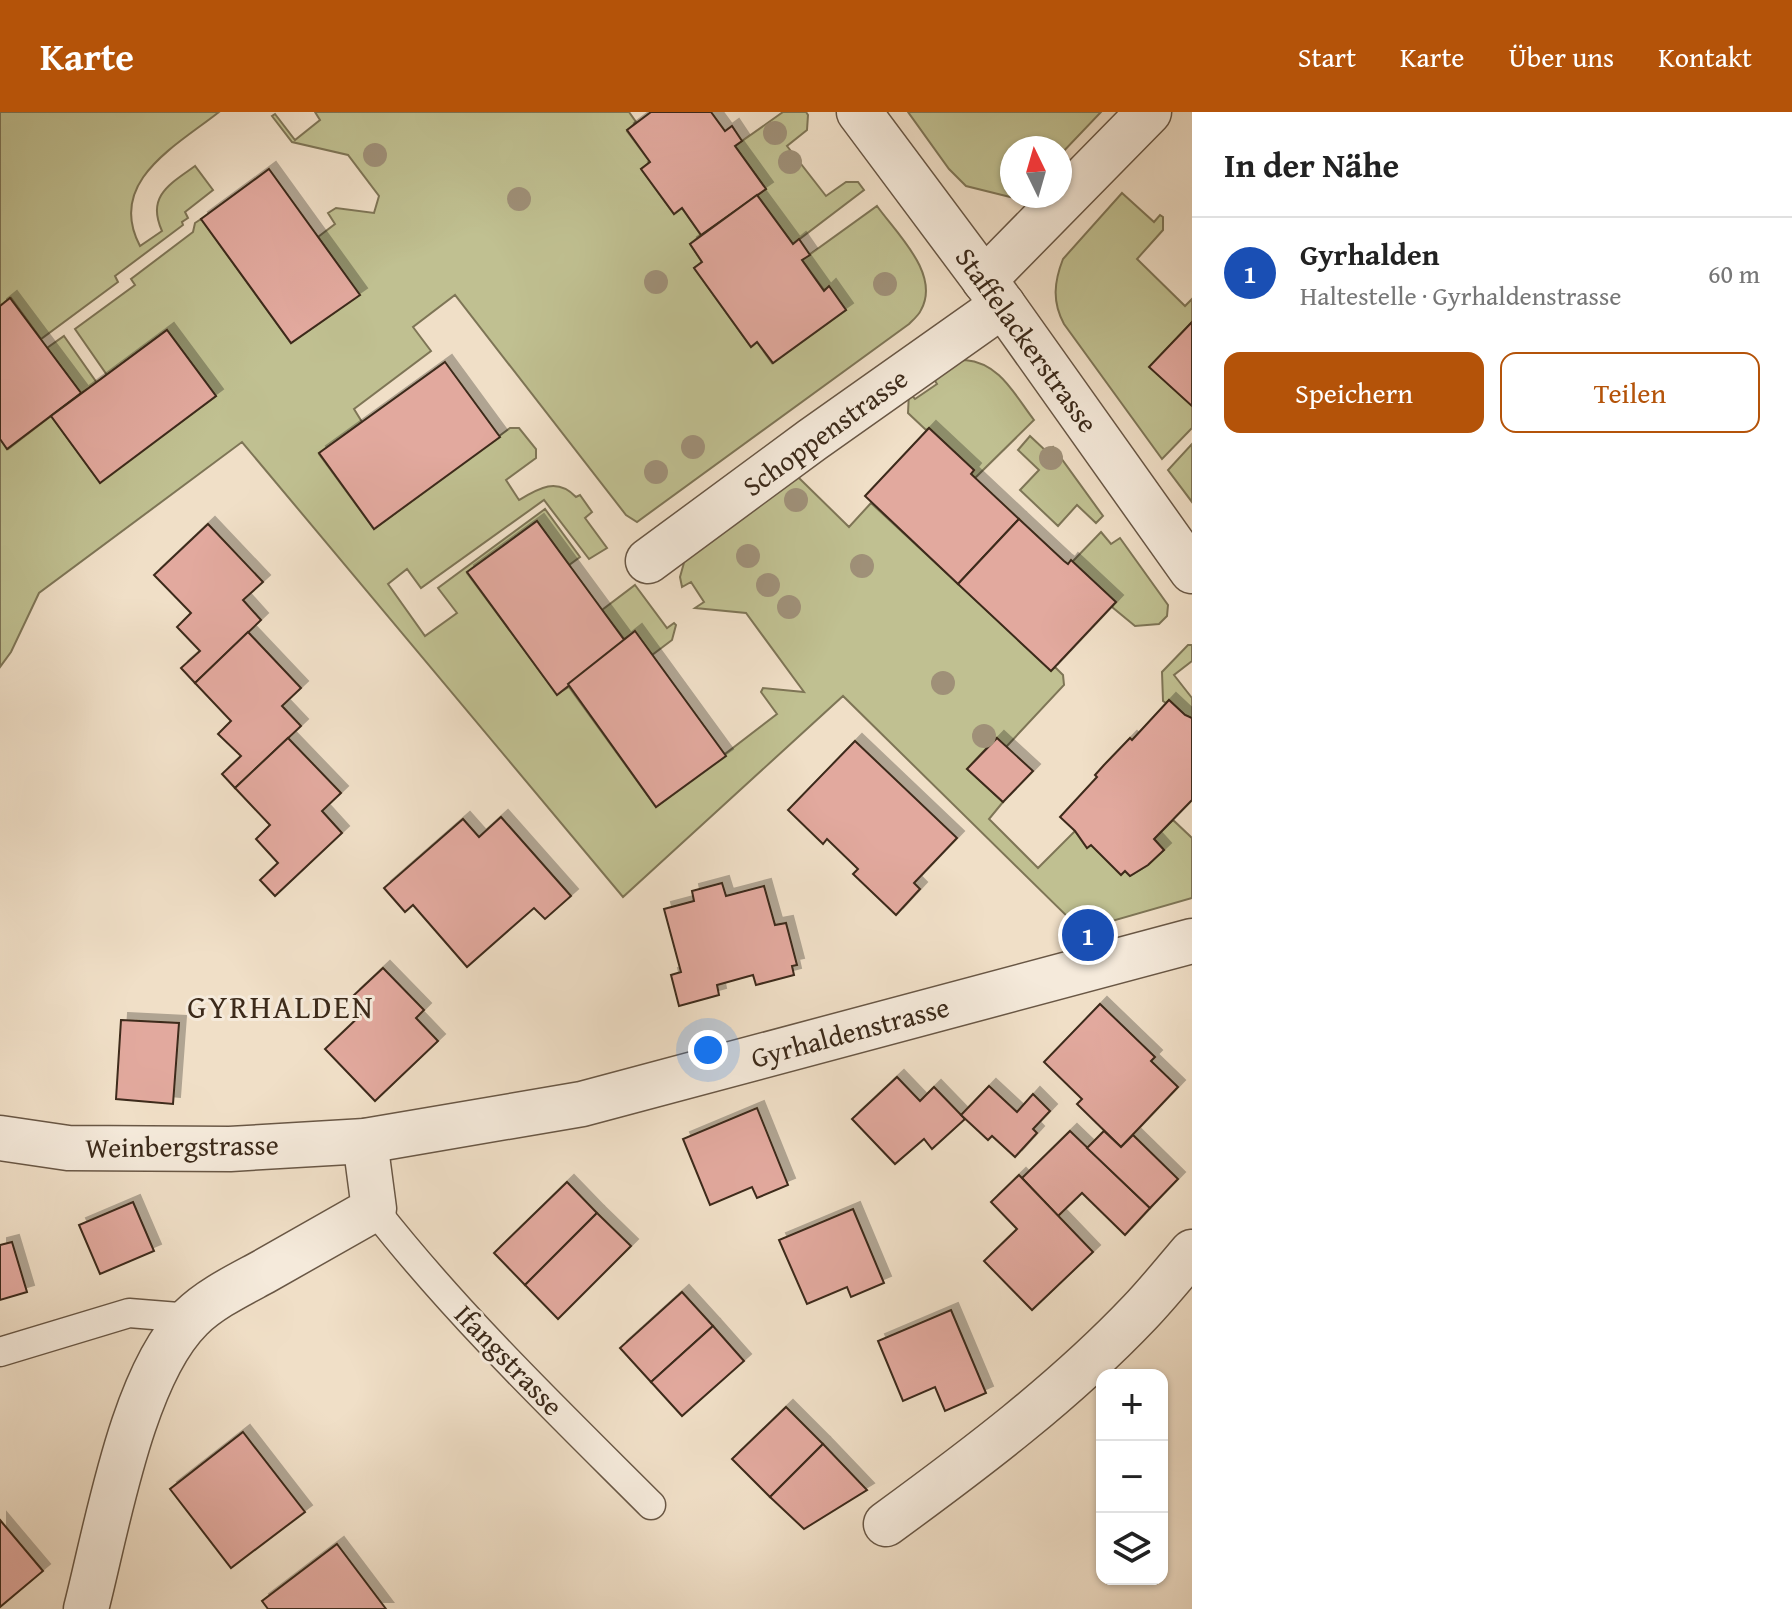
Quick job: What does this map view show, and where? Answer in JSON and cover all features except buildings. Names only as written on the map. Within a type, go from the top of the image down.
[{"type":"street","name":"Staffelackerstrasse","points":[[859,112],[994,292],[1192,571]]},
{"type":"street","name":"Schoppenstrasse","points":[[648,561],[812,440],[994,292],[1149,112]]},
{"type":"street","name":"Gyrhaldenstrasse","points":[[365,1141],[582,1104],[1192,941]]},
{"type":"street","name":"Weinbergstrasse","points":[[0,1138],[68,1148],[215,1149],[365,1141]]},
{"type":"street","points":[[86,1609],[128,1446],[163,1353],[191,1318],[234,1288],[374,1209],[365,1141]]},
{"type":"street","points":[[886,1524],[973,1460],[1069,1380],[1139,1312],[1192,1252]]},
{"type":"lane","name":"Ifangstrasse","points":[[374,1209],[420,1267],[522,1377],[651,1505]]},
{"type":"lane","points":[[0,1352],[129,1313],[191,1318]]},
{"type":"green space","points":[[0,112],[219,112],[166,152],[139,184],[132,203],[132,223],[140,246],[162,231],[157,209],[169,185],[195,166],[213,190],[185,212],[188,218],[182,222],[183,225],[115,276],[118,282],[41,339],[11,298],[0,306]]},
{"type":"green space","points":[[315,112],[629,112],[636,122],[627,131],[650,162],[641,169],[674,214],[682,208],[701,235],[690,244],[702,262],[694,268],[751,347],[757,342],[772,363],[846,310],[829,287],[824,290],[802,260],[877,206],[914,255],[925,282],[926,296],[921,310],[909,324],[637,522],[626,515],[455,295],[413,327],[431,351],[354,409],[362,422],[319,454],[374,529],[510,428],[519,428],[536,449],[536,458],[506,480],[519,500],[548,486],[562,487],[576,497],[580,495],[592,512],[585,518],[607,548],[589,559],[544,500],[421,588],[407,569],[388,584],[425,636],[457,613],[438,588],[545,509],[580,557],[569,565],[537,521],[467,573],[557,694],[569,687],[656,807],[777,714],[761,692],[763,688],[804,692],[746,613],[695,608],[704,602],[691,582],[682,587],[680,577],[685,559],[796,475],[849,527],[871,503],[1051,670],[1055,667],[1063,675],[1064,685],[1006,747],[996,738],[967,769],[1003,802],[989,819],[1038,868],[1075,831],[1087,848],[1091,845],[1121,874],[1125,871],[1130,876],[1164,850],[1154,839],[1173,820],[1192,838],[1192,898],[1081,930],[843,696],[623,897],[242,442],[39,593],[11,652],[0,667],[0,439],[8,449],[51,416],[100,482],[216,396],[167,330],[107,375],[75,329],[135,285],[131,279],[193,232],[195,223],[201,219],[291,343],[359,295],[318,237],[335,224],[328,213],[336,208],[374,213],[379,196],[348,155],[292,142],[272,116],[275,114],[295,140],[320,120]]},
{"type":"green space","points":[[783,112],[806,112],[808,115],[807,130],[787,146],[826,196],[846,182],[858,182],[864,190],[793,244],[757,195],[766,189],[735,146]]},
{"type":"green space","points":[[908,112],[1101,112],[1072,142],[1072,136],[1000,136],[1000,194],[966,186],[949,169]]},
{"type":"green space","points":[[1122,193],[1154,222],[1160,215],[1163,217],[1163,230],[1137,259],[1185,306],[1192,299],[1192,322],[1150,367],[1192,406],[1192,428],[1162,459],[1064,324],[1056,300],[1056,284],[1063,259]]},
{"type":"green space","points":[[64,336],[97,383],[81,393],[47,348]]},
{"type":"green space","points":[[955,361],[977,362],[997,373],[1034,420],[975,478],[971,474],[974,470],[908,413],[909,392],[915,399],[937,384],[932,376]]},
{"type":"green space","points":[[1030,436],[1047,452],[1053,447],[1103,516],[1096,523],[1077,505],[1058,526],[1020,490],[1039,470],[1018,450]]},
{"type":"green space","points":[[1192,444],[1192,502],[1168,470]]},
{"type":"green space","points":[[1101,532],[1111,544],[1120,538],[1168,605],[1167,616],[1159,624],[1135,626],[1112,607],[1115,602],[1072,562]]},
{"type":"green space","points":[[635,585],[667,628],[674,623],[676,625],[672,640],[652,655],[635,632],[624,639],[602,610]]},
{"type":"green space","points":[[1188,645],[1192,645],[1192,661],[1174,675],[1192,698],[1192,718],[1169,700],[1166,703],[1163,701],[1162,672]]},
{"type":"place","name":"Gyrhalden","points":[[1088,935]]},
{"type":"district","name":"GYRHALDEN","points":[[281,1007]]}]
